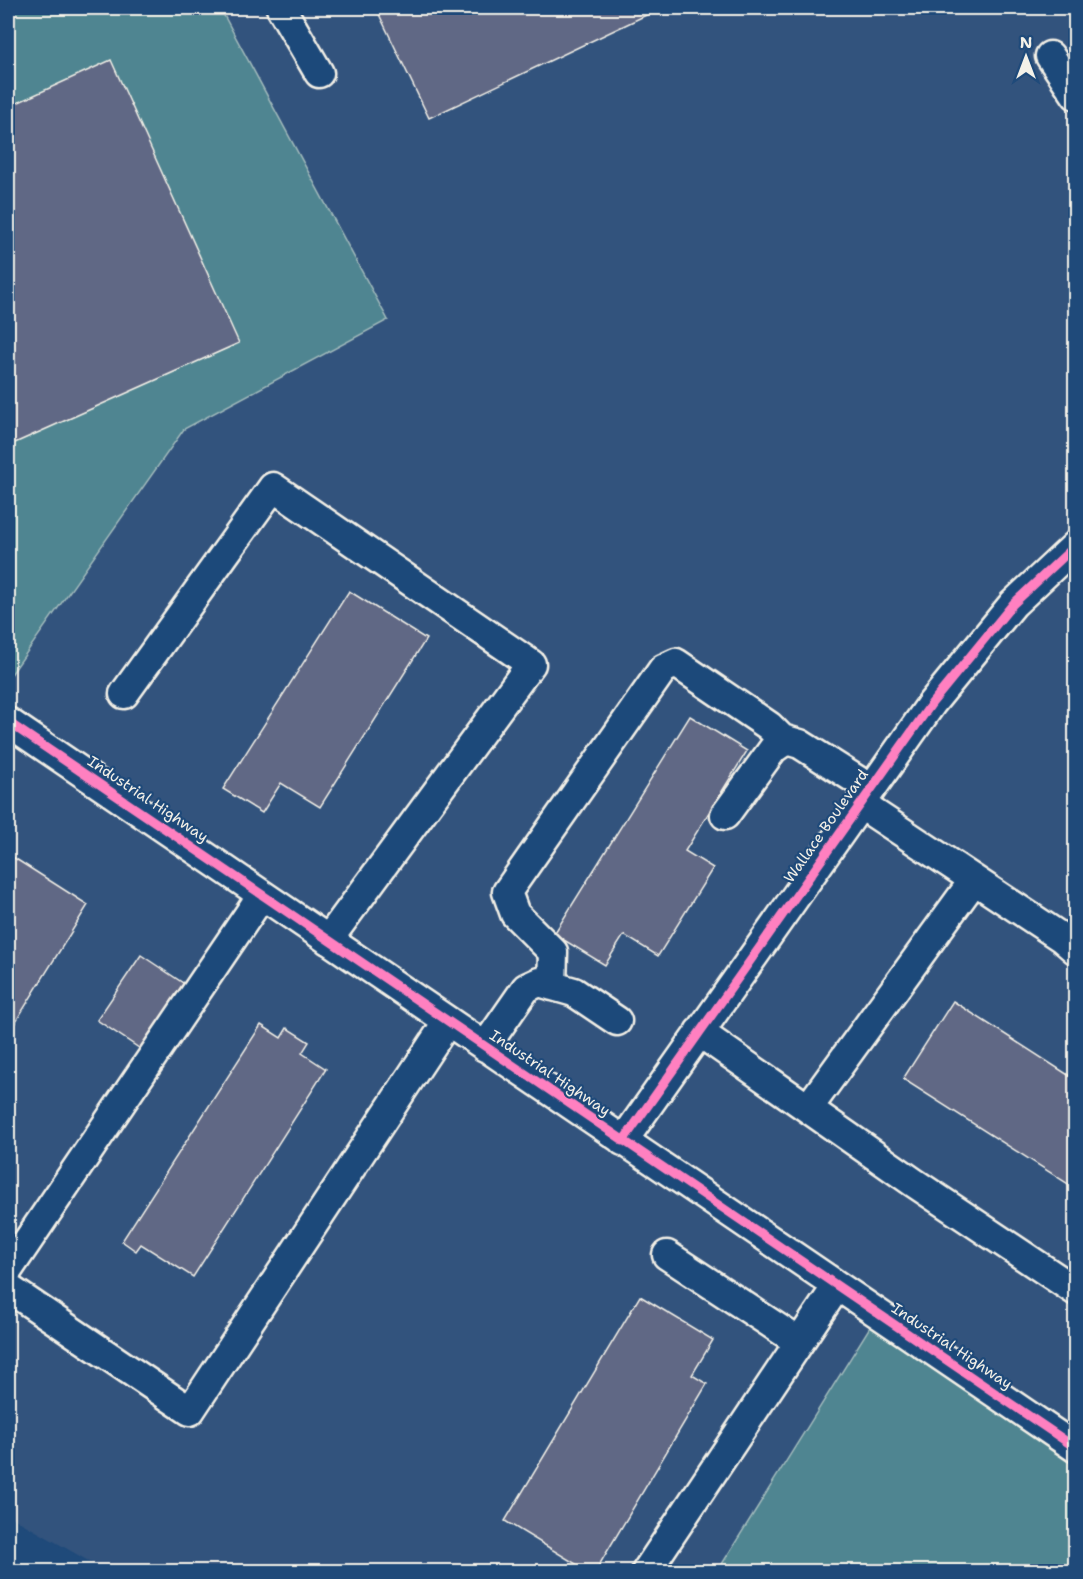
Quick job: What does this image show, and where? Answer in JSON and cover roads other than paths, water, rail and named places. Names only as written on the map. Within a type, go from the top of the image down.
[{"type":"street","points":[[281,8],[319,73]]},
{"type":"street","points":[[1050,56],[1076,94]]},
{"type":"street","points":[[124,694],[273,487],[531,664],[328,940]]},
{"type":"street","name":"Wallace Boulevard","points":[[622,1141],[932,703],[985,636],[1042,574],[1076,545]]},
{"type":"street","points":[[552,986],[553,952],[515,914],[507,892],[663,669],[676,663],[768,726],[784,741],[800,744],[974,880],[1062,938],[1076,950]]},
{"type":"street","name":"Industrial Highway","points":[[8,722],[1076,1448]]},
{"type":"street","points":[[725,815],[773,749],[784,741]]},
{"type":"street","points":[[809,1107],[974,880]]},
{"type":"street","points":[[8,1270],[262,895]]},
{"type":"street","points":[[485,1047],[526,988],[539,982],[574,993],[617,1021]]},
{"type":"street","points":[[8,1288],[190,1411],[448,1022]]},
{"type":"street","points":[[699,1032],[913,1182],[1076,1292]]},
{"type":"street","points":[[667,1255],[799,1342]]},
{"type":"street","points":[[646,1572],[837,1286]]}]
